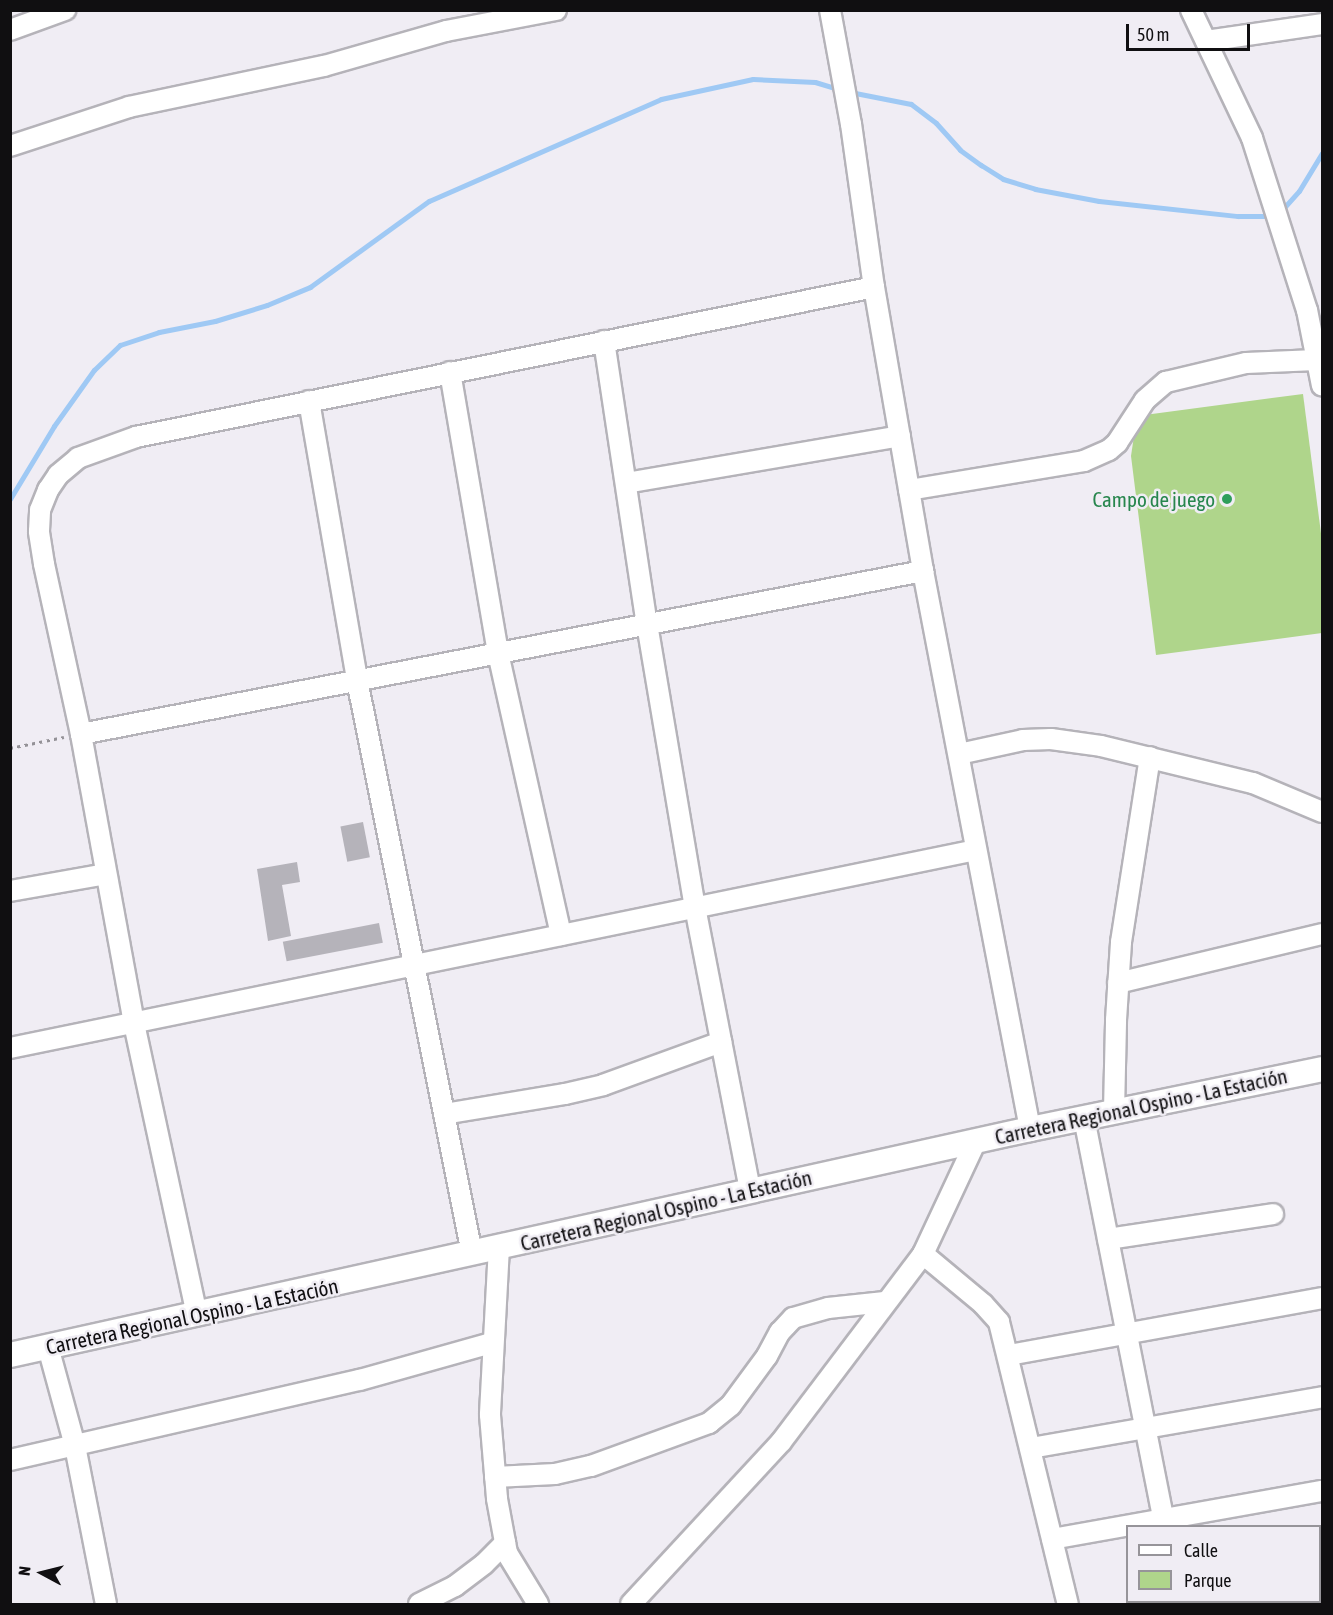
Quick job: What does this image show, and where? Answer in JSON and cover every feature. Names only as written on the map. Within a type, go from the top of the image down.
[{"type":"main road","name":"Carretera Regional Ospino - La Estación","points":[[10,1356],[1030,1129],[1323,1069]]},
{"type":"street","points":[[10,30],[65,10]]},
{"type":"street","points":[[10,147],[129,107],[324,66],[446,31],[556,10]]},
{"type":"street","points":[[830,10],[851,124],[874,288],[923,571],[1030,1129]]},
{"type":"street","points":[[1191,10],[1252,138],[1308,310],[1316,360],[1323,386]]},
{"type":"street","points":[[1206,41],[1323,24]]},
{"type":"street","points":[[197,1315],[134,1023],[81,734],[39,531],[40,510],[53,482],[78,458],[136,437],[874,288]]},
{"type":"street","points":[[604,341],[647,624],[695,908],[750,1191]]},
{"type":"street","points":[[909,490],[1084,461],[1109,450],[1117,443],[1144,400],[1166,382],[1246,363],[1316,360]]},
{"type":"street","points":[[450,372],[498,653],[561,935]]},
{"type":"street","points":[[309,401],[357,680],[472,1253]]},
{"type":"street","points":[[626,483],[900,435]]},
{"type":"street","points":[[81,734],[923,571]]},
{"type":"street","points":[[959,754],[1023,740],[1051,739],[1150,757],[1253,783],[1323,812]]},
{"type":"street","points":[[1114,1111],[1118,983],[1123,931],[1150,757]]},
{"type":"street","points":[[10,1048],[976,850]]},
{"type":"street","points":[[10,891],[106,874]]},
{"type":"street","points":[[1118,983],[1323,934]]},
{"type":"street","points":[[444,1114],[566,1094],[603,1084],[721,1042]]},
{"type":"street","points":[[1084,1118],[1164,1523],[1323,1491]]},
{"type":"street","points":[[631,1605],[781,1442],[923,1254],[976,1141]]},
{"type":"street","points":[[1108,1239],[1272,1214]]},
{"type":"street","points":[[499,1248],[492,1343],[490,1415],[495,1477],[505,1543],[511,1562],[538,1605]]},
{"type":"street","points":[[923,1254],[993,1314],[1004,1333],[1068,1605]]},
{"type":"street","points":[[1009,1355],[1323,1298]]},
{"type":"street","points":[[495,1477],[555,1474],[591,1466],[709,1423],[731,1405],[767,1356],[780,1332],[793,1318],[828,1308],[885,1302]]},
{"type":"street","points":[[10,1460],[360,1380],[492,1343]]},
{"type":"street","points":[[48,1347],[75,1446],[106,1605]]},
{"type":"street","points":[[1031,1448],[1323,1398]]},
{"type":"street","points":[[1052,1539],[1126,1528]]},
{"type":"street","points":[[419,1605],[456,1586],[484,1564],[505,1543]]},
{"type":"path","points":[[10,748],[81,734]]},
{"type":"green space","name":"Campo de juego","points":[[1303,394],[1322,541],[1322,633],[1156,655],[1131,456],[1137,416]]},
{"type":"building","points":[[363,822],[370,857],[347,862],[340,826]]},
{"type":"building","points":[[297,862],[300,882],[282,885],[291,936],[268,941],[257,869]]},
{"type":"building","points":[[379,923],[383,943],[287,961],[283,942]]},
{"type":"waterway","points":[[10,499],[54,426],[94,370],[120,345],[159,332],[215,321],[267,305],[310,287],[429,201],[661,99],[753,79],[815,82],[841,90]]},
{"type":"waterway","points":[[850,92],[911,104],[936,123],[960,150],[981,165],[1003,179],[1035,189],[1099,201],[1238,216],[1274,216]]},
{"type":"waterway","points":[[1281,211],[1299,191],[1322,153]]},
{"type":"place","name":"Campo de juego","points":[[1227,499]]}]
